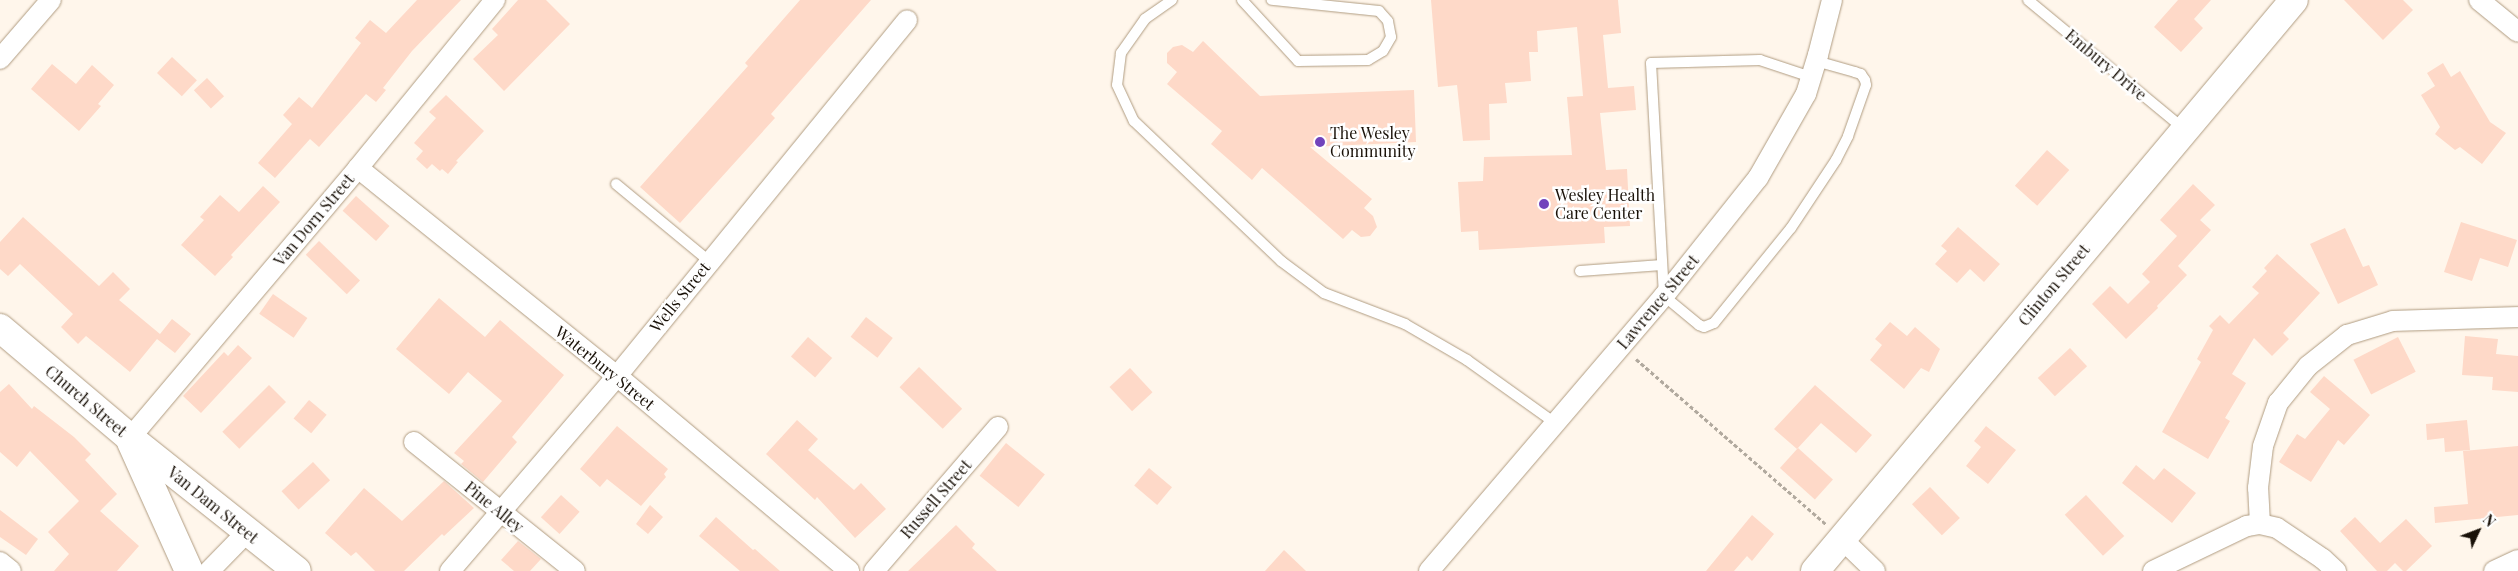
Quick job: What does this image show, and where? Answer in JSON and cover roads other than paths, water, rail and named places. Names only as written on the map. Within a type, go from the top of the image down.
[{"type":"street","points":[[0,59],[51,0]]},
{"type":"street","name":"Van Dorn Street","points":[[130,438],[358,168],[495,0]]},
{"type":"street","name":"Lawrence Street","points":[[1430,571],[1664,296],[1730,216],[1758,178],[1806,94],[1832,0]]},
{"type":"street","name":"Clinton Street","points":[[1815,571],[2294,0]]},
{"type":"street","points":[[2479,0],[2518,32]]},
{"type":"street","name":"Wells Street","points":[[450,571],[617,376],[907,20]]},
{"type":"street","name":"Waterbury Street","points":[[358,168],[617,376],[849,571]]},
{"type":"street","points":[[2260,524],[2258,488],[2263,446],[2278,403],[2308,366],[2346,335],[2393,321],[2518,317]]},
{"type":"street","name":"Church Street","points":[[0,328],[130,438],[189,571]]},
{"type":"street","name":"Russell Street","points":[[874,571],[998,427]]},
{"type":"street","name":"Van Dam Street","points":[[130,438],[297,571]]},
{"type":"street","name":"Pine Alley","points":[[414,442],[575,571]]},
{"type":"street","points":[[2153,571],[2247,526],[2260,524],[2277,528],[2323,559],[2336,571]]},
{"type":"street","points":[[209,571],[247,532]]},
{"type":"street","points":[[1842,539],[1875,571]]},
{"type":"street","points":[[2494,571],[2518,560]]},
{"type":"street","points":[[0,562],[11,571]]},
{"type":"lane","points":[[1172,0],[1145,19],[1121,54],[1117,84],[1134,121],[1281,261],[1324,293],[1405,324],[1467,360],[1555,423]]},
{"type":"lane","points":[[1242,0],[1298,61],[1368,60],[1383,51],[1391,37],[1388,21],[1379,11],[1272,0]]},
{"type":"lane","name":"Embury Drive","points":[[2028,0],[2184,129]]},
{"type":"lane","points":[[1760,60],[1814,69],[1861,74],[1866,85],[1848,136],[1836,160],[1791,228],[1714,323],[1704,327],[1699,325],[1664,296],[1662,265],[1651,63],[1760,60]]},
{"type":"lane","points":[[616,184],[709,261]]},
{"type":"lane","points":[[1580,272],[1662,265]]},
{"type":"place","name":"The Wesley Community","points":[[1320,142]]},
{"type":"place","name":"Wesley Health Care Center","points":[[1544,204]]}]
